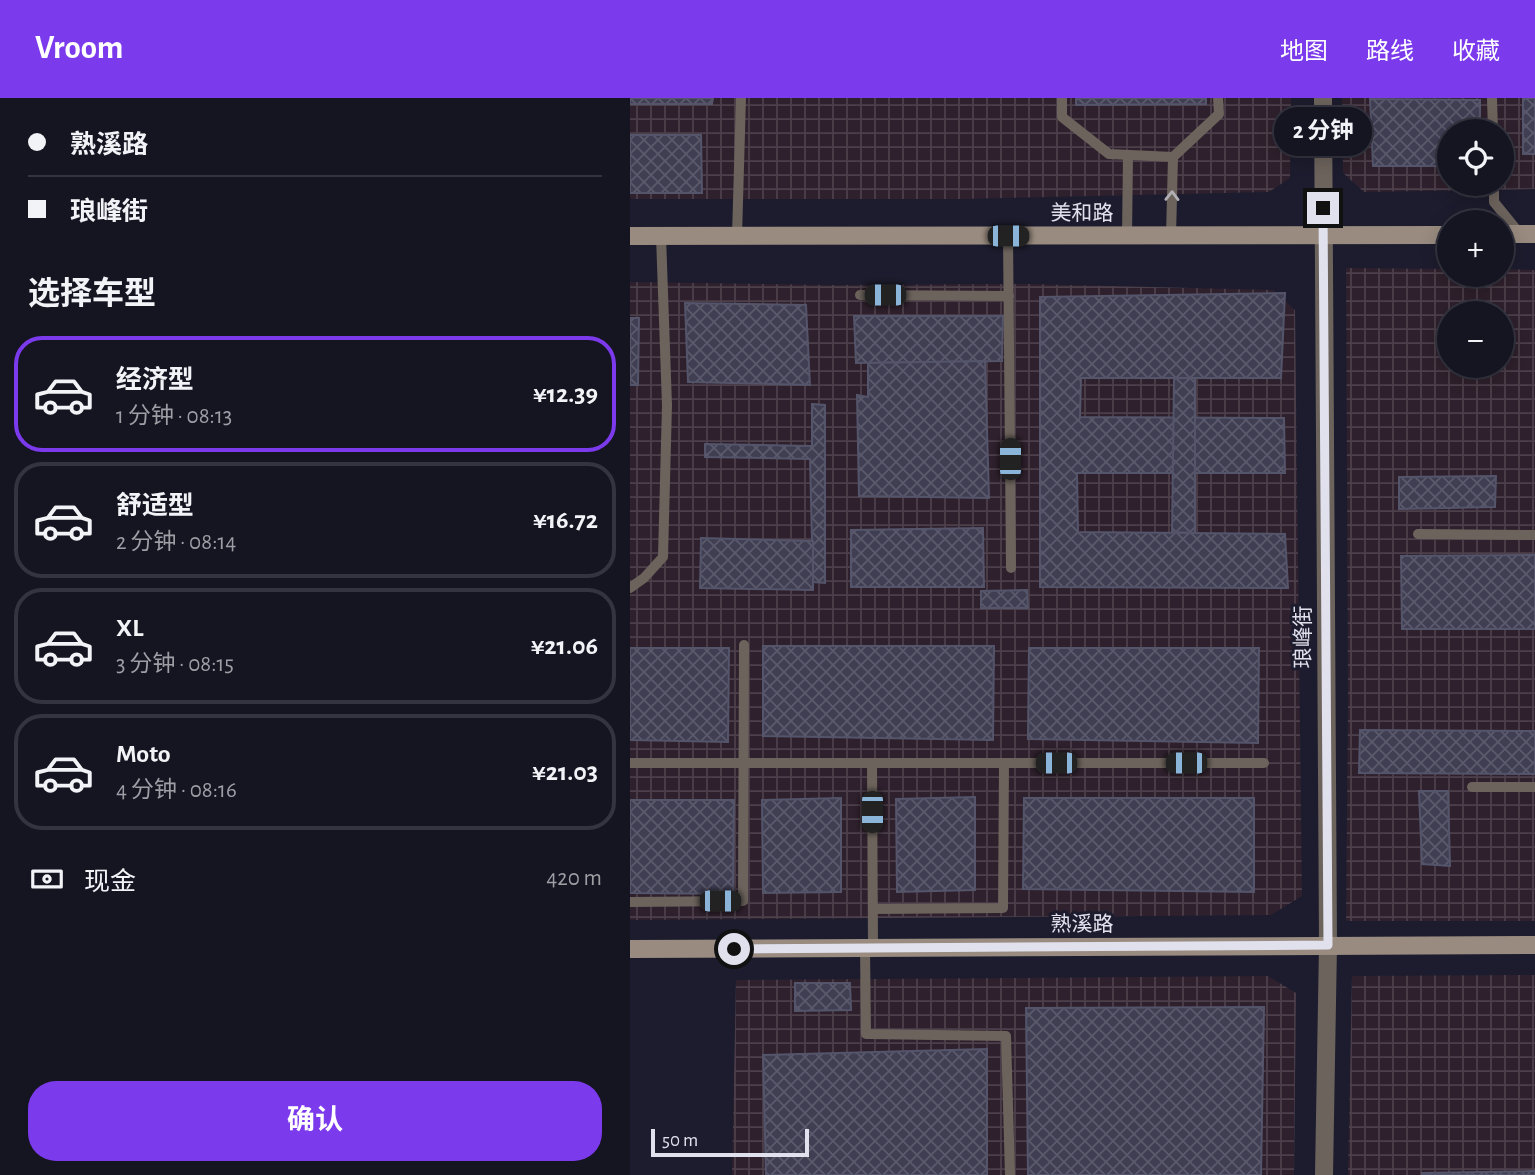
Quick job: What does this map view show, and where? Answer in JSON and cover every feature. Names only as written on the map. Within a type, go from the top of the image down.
[{"type":"street","name":"琅峰街","points":[[1323,98],[1328,945],[1324,1175]]},
{"type":"street","name":"美和路","points":[[630,236],[1437,234]]},
{"type":"street","name":"熟溪路","points":[[630,949],[1535,945]]},
{"type":"lane","points":[[737,236],[741,98]]},
{"type":"lane","points":[[1062,98],[1062,117],[1108,154],[1173,157]]},
{"type":"lane","points":[[1171,236],[1173,157],[1219,114],[1218,98]]},
{"type":"lane","points":[[1492,98],[1493,119]]},
{"type":"lane","points":[[1127,236],[1128,155]]},
{"type":"lane","points":[[1494,196],[1494,202],[1519,234]]},
{"type":"lane","points":[[630,589],[663,557],[667,405],[662,236]]},
{"type":"lane","points":[[1008,236],[1011,568]]},
{"type":"lane","points":[[860,295],[1009,296]]},
{"type":"lane","points":[[1418,534],[1535,535]]},
{"type":"lane","points":[[630,902],[743,901],[744,645]]},
{"type":"lane","points":[[630,763],[1264,763]]},
{"type":"lane","points":[[872,763],[873,909],[866,1034],[1006,1036],[1010,1175]]},
{"type":"lane","points":[[873,909],[1003,908],[1004,763]]},
{"type":"lane","points":[[1472,787],[1535,787]]},
{"type":"shaded area","points":[[630,98],[1291,98],[1290,178],[1269,192],[963,199],[630,199]]},
{"type":"shaded area","points":[[1342,98],[1535,98],[1535,189],[1514,189],[1514,119],[1437,119],[1437,191],[1364,192],[1343,173]]},
{"type":"shaded area","points":[[1346,268],[1437,269],[1437,287],[1514,287],[1514,269],[1535,270],[1535,921],[1346,921]]},
{"type":"shaded area","points":[[630,282],[1029,284],[1273,290],[1295,310],[1302,896],[1271,915],[630,920]]},
{"type":"shaded area","points":[[1535,975],[1535,1175],[1348,1175],[1352,976]]},
{"type":"shaded area","points":[[1268,976],[1296,993],[1294,1175],[732,1175],[736,980]]},
{"type":"building","points":[[630,98],[713,98],[712,104],[630,104]]},
{"type":"building","points":[[1076,98],[1206,98],[1206,104],[1076,105]]},
{"type":"building","points":[[1523,98],[1535,98],[1535,154],[1523,154]]},
{"type":"building","points":[[1370,99],[1480,100],[1480,119],[1437,119],[1437,166],[1373,166]]},
{"type":"building","points":[[630,135],[701,135],[702,193],[630,193]]},
{"type":"building","points":[[1285,293],[1281,378],[1081,378],[1080,417],[1284,418],[1285,473],[1077,473],[1078,532],[1285,534],[1288,588],[1040,587],[1040,297]]},
{"type":"building","points":[[685,303],[806,305],[810,385],[688,382]]},
{"type":"building","points":[[854,316],[1003,316],[1002,361],[856,363]]},
{"type":"building","points":[[630,318],[639,318],[638,385],[630,385]]},
{"type":"building","points":[[985,361],[989,498],[859,496],[857,395],[868,397],[868,363]]},
{"type":"building","points":[[1174,378],[1195,378],[1195,533],[1172,532]]},
{"type":"building","points":[[812,404],[825,405],[825,583],[813,582],[810,459],[705,457],[705,444],[812,446]]},
{"type":"building","points":[[1496,476],[1495,507],[1399,509],[1399,477]]},
{"type":"building","points":[[983,528],[984,587],[851,587],[851,530]]},
{"type":"building","points":[[701,538],[813,541],[813,590],[700,588]]},
{"type":"building","points":[[1535,555],[1535,629],[1402,629],[1401,556]]},
{"type":"building","points":[[1027,590],[1028,608],[981,608],[981,591]]},
{"type":"building","points":[[763,646],[994,646],[993,740],[763,736]]},
{"type":"building","points":[[630,648],[729,648],[728,742],[630,740]]},
{"type":"building","points":[[1029,648],[1259,648],[1258,743],[1028,739]]},
{"type":"building","points":[[1360,730],[1535,731],[1535,774],[1359,773]]},
{"type":"building","points":[[1419,791],[1448,791],[1450,866],[1422,864]]},
{"type":"building","points":[[975,797],[975,890],[897,892],[896,799]]},
{"type":"building","points":[[841,798],[841,892],[763,893],[762,800]]},
{"type":"building","points":[[1024,798],[1254,798],[1254,892],[1023,889]]},
{"type":"building","points":[[630,800],[734,800],[733,894],[630,893]]},
{"type":"building","points":[[795,983],[850,983],[851,1010],[795,1011]]},
{"type":"building","points":[[1264,1007],[1261,1175],[1028,1175],[1026,1008]]},
{"type":"building","points":[[987,1049],[987,1175],[766,1175],[763,1055]]},
{"type":"building","points":[[1535,1171],[1535,1175],[1422,1175],[1422,1173]]},
{"type":"route","points":[[734,949],[1328,945],[1323,208]]}]
